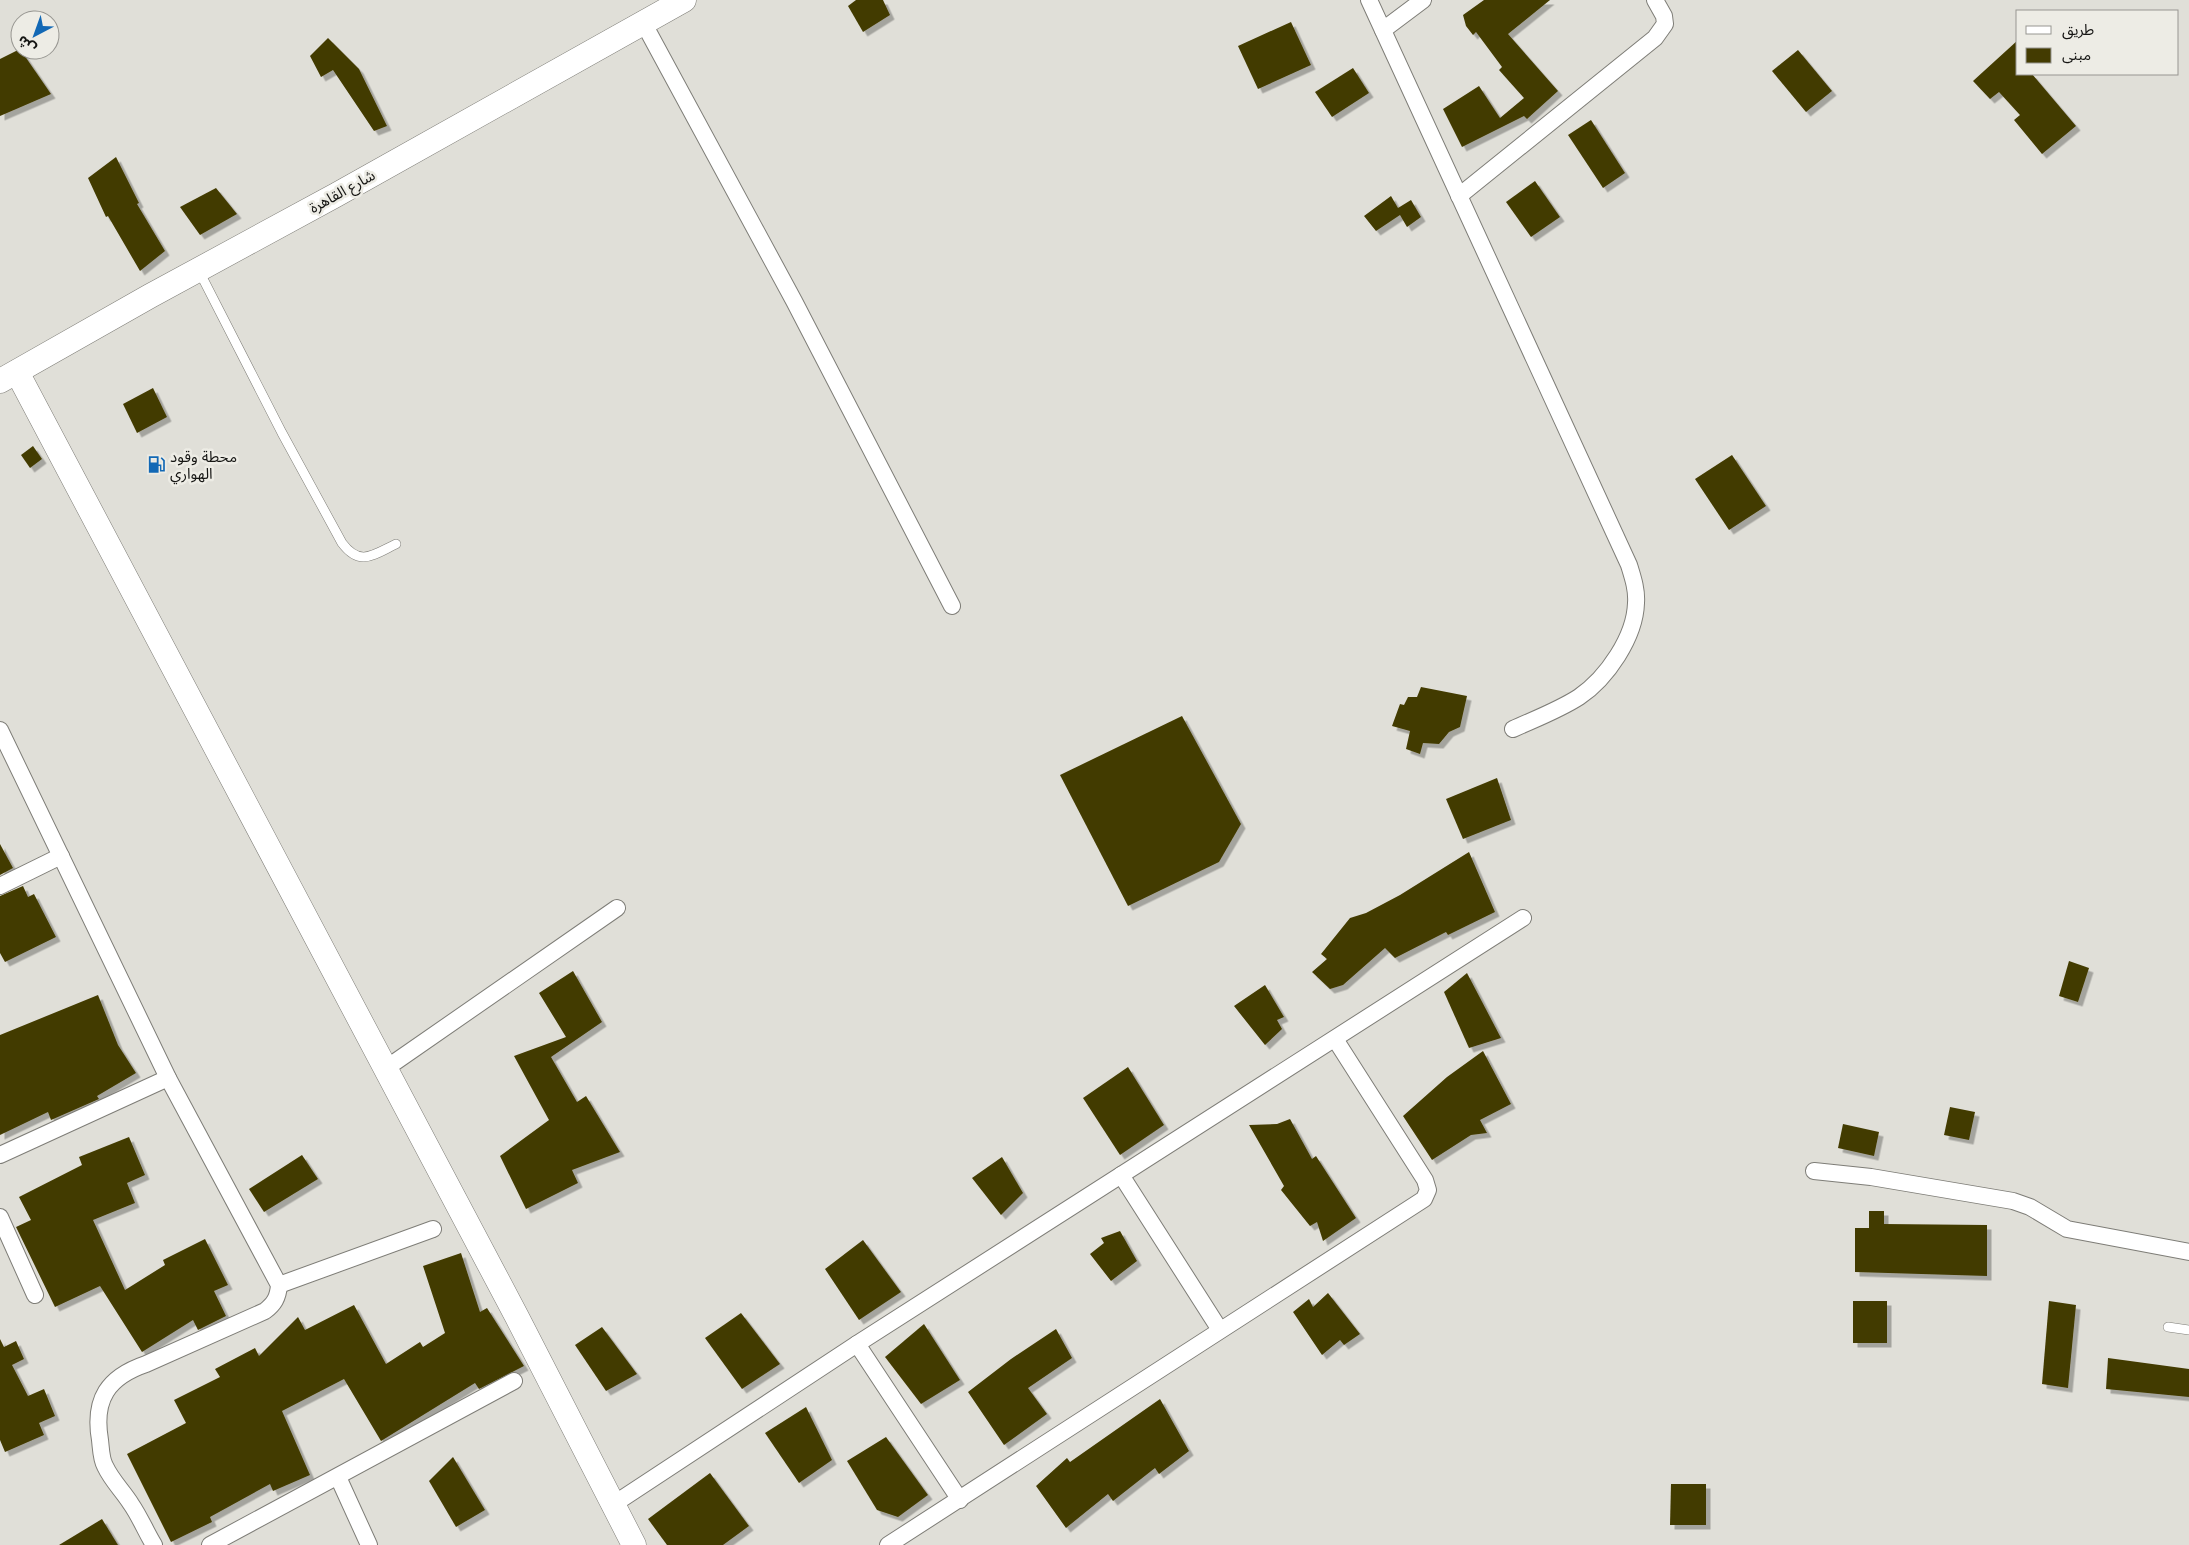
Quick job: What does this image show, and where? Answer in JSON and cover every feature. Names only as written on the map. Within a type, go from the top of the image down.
[{"type":"street","name":"شارع القاهرة","points":[[8,376],[684,0]]},
{"type":"street","points":[[1369,0],[1629,565],[1636,594],[1633,620],[1627,638],[1602,676],[1579,697],[1513,729]]},
{"type":"street","points":[[1383,30],[1424,0]]},
{"type":"street","points":[[1458,196],[1655,38],[1665,24],[1664,16],[1655,0]]},
{"type":"street","points":[[643,22],[794,301],[952,606]]},
{"type":"street","points":[[8,376],[385,1068],[634,1545]]},
{"type":"street","points":[[0,730],[168,1078],[279,1286],[278,1296],[272,1306],[265,1312],[146,1364],[127,1370],[115,1379],[106,1392],[99,1408],[98,1429],[104,1464],[131,1504],[154,1545]]},
{"type":"street","points":[[0,886],[61,856]]},
{"type":"street","points":[[385,1068],[617,908]]},
{"type":"street","points":[[614,1504],[857,1344],[1336,1039],[1522,918]]},
{"type":"street","points":[[888,1545],[1420,1201],[1427,1194],[1428,1190],[1425,1180],[1336,1039]]},
{"type":"street","points":[[0,1155],[168,1078]]},
{"type":"street","points":[[1814,1171],[1871,1177],[2013,1201],[2030,1207],[2067,1229],[2189,1252]]},
{"type":"street","points":[[1121,1175],[1220,1330]]},
{"type":"street","points":[[0,1216],[35,1295]]},
{"type":"street","points":[[279,1286],[433,1228]]},
{"type":"street","points":[[857,1344],[960,1500]]},
{"type":"street","points":[[210,1545],[514,1381]]},
{"type":"street","points":[[338,1477],[370,1545]]},
{"type":"lane","points":[[198,270],[282,433],[342,543],[354,556],[362,558],[396,544]]},
{"type":"lane","points":[[2168,1327],[2189,1330]]},
{"type":"building","points":[[856,0],[883,0],[890,15],[863,32],[848,6]]},
{"type":"building","points":[[1484,0],[1550,0],[1508,34],[1558,91],[1527,119],[1524,116],[1462,147],[1443,109],[1479,86],[1500,118],[1524,98],[1499,70],[1502,67],[1476,32],[1473,35],[1466,26],[1463,15]]},
{"type":"building","points":[[1291,22],[1311,65],[1258,89],[1238,46]]},
{"type":"building","points":[[328,38],[359,69],[387,126],[374,131],[333,70],[321,77],[310,56]]},
{"type":"building","points":[[2016,42],[2016,75],[2033,75],[2076,126],[2042,154],[2014,120],[2020,115],[1999,92],[1990,99],[1973,81]]},
{"type":"building","points":[[1798,50],[1832,91],[1806,112],[1772,71]]},
{"type":"building","points":[[10,54],[10,60],[28,60],[51,94],[0,116],[0,59]]},
{"type":"building","points":[[1353,68],[1369,93],[1332,117],[1315,92]]},
{"type":"building","points":[[1591,120],[1625,173],[1603,188],[1568,135]]},
{"type":"building","points":[[116,157],[139,203],[137,204],[165,251],[140,271],[108,216],[106,217],[88,178]]},
{"type":"building","points":[[1535,181],[1560,217],[1531,237],[1506,202]]},
{"type":"building","points":[[216,188],[237,214],[200,235],[180,207]]},
{"type":"building","points":[[1391,196],[1398,208],[1411,200],[1421,217],[1407,227],[1400,215],[1376,231],[1364,216]]},
{"type":"building","points":[[153,388],[167,417],[137,433],[123,404]]},
{"type":"building","points":[[33,446],[42,459],[30,468],[21,455]]},
{"type":"building","points":[[1732,455],[1766,506],[1729,530],[1695,479]]},
{"type":"building","points":[[1421,687],[1467,696],[1460,727],[1449,732],[1439,744],[1423,743],[1420,754],[1406,749],[1410,731],[1392,726],[1400,704],[1404,705],[1408,697],[1417,697]]},
{"type":"building","points":[[1182,716],[1241,824],[1219,862],[1128,906],[1060,775]]},
{"type":"building","points":[[1497,778],[1511,820],[1463,839],[1446,799]]},
{"type":"building","points":[[0,844],[13,868],[0,875]]},
{"type":"building","points":[[1469,852],[1495,912],[1448,935],[1446,932],[1395,958],[1385,948],[1343,985],[1330,989],[1312,972],[1327,959],[1321,954],[1350,918],[1366,913],[1400,895]]},
{"type":"building","points":[[23,886],[28,897],[34,894],[56,937],[5,962],[0,953],[0,896]]},
{"type":"building","points":[[2069,961],[2089,968],[2078,1002],[2059,996]]},
{"type":"building","points":[[573,971],[602,1022],[551,1057],[577,1102],[586,1096],[620,1152],[572,1170],[578,1183],[526,1209],[500,1156],[549,1120],[514,1056],[566,1037],[539,993]]},
{"type":"building","points":[[1467,973],[1501,1038],[1469,1048],[1444,992]]},
{"type":"building","points":[[1265,985],[1284,1017],[1277,1020],[1282,1029],[1265,1045],[1234,1006]]},
{"type":"building","points":[[98,995],[118,1045],[136,1073],[97,1096],[99,1099],[51,1120],[48,1112],[0,1135],[0,1035]]},
{"type":"building","points":[[1483,1051],[1511,1104],[1480,1120],[1487,1133],[1471,1135],[1432,1160],[1403,1116],[1447,1077]]},
{"type":"building","points":[[1128,1067],[1164,1125],[1120,1155],[1083,1098]]},
{"type":"building","points":[[1950,1107],[1975,1112],[1969,1140],[1944,1135]]},
{"type":"building","points":[[1290,1119],[1312,1159],[1316,1156],[1356,1218],[1323,1241],[1317,1222],[1310,1226],[1281,1190],[1284,1186],[1249,1125],[1277,1124]]},
{"type":"building","points":[[1843,1124],[1879,1132],[1874,1156],[1838,1148]]},
{"type":"building","points":[[129,1137],[145,1175],[127,1183],[135,1203],[93,1220],[125,1290],[165,1265],[163,1260],[205,1239],[228,1285],[214,1291],[226,1316],[198,1330],[193,1320],[142,1352],[100,1286],[55,1307],[16,1227],[31,1220],[19,1197],[82,1165],[79,1157]]},
{"type":"building","points":[[302,1155],[318,1179],[264,1212],[249,1189]]},
{"type":"building","points":[[1002,1157],[1023,1193],[1001,1215],[972,1178]]},
{"type":"building","points":[[1869,1211],[1884,1211],[1884,1224],[1987,1225],[1987,1276],[1855,1272],[1855,1228],[1869,1228]]},
{"type":"building","points":[[1120,1231],[1137,1261],[1111,1281],[1090,1254],[1104,1243],[1101,1238]]},
{"type":"building","points":[[863,1240],[901,1292],[859,1320],[825,1269]]},
{"type":"building","points":[[461,1253],[480,1312],[487,1308],[524,1366],[479,1389],[475,1383],[381,1441],[344,1379],[282,1411],[310,1475],[273,1491],[270,1484],[210,1517],[212,1522],[171,1542],[127,1454],[186,1423],[174,1400],[220,1377],[215,1369],[255,1348],[259,1356],[298,1317],[305,1330],[354,1305],[386,1364],[420,1342],[423,1347],[445,1333],[423,1266]]},
{"type":"building","points":[[1328,1293],[1360,1334],[1344,1345],[1340,1340],[1322,1355],[1293,1312],[1309,1299],[1313,1307]]},
{"type":"building","points":[[1853,1301],[1887,1301],[1887,1343],[1853,1343]]},
{"type":"building","points":[[2049,1301],[2076,1305],[2068,1388],[2042,1384]]},
{"type":"building","points":[[741,1313],[780,1364],[742,1389],[705,1338]]},
{"type":"building","points":[[924,1324],[960,1380],[921,1404],[885,1357]]},
{"type":"building","points":[[602,1327],[637,1374],[606,1391],[575,1345]]},
{"type":"building","points":[[1056,1329],[1072,1358],[1028,1388],[1047,1414],[1004,1445],[968,1392],[1011,1359]]},
{"type":"building","points":[[0,1339],[4,1347],[16,1341],[24,1359],[12,1365],[28,1396],[44,1389],[55,1416],[39,1423],[44,1435],[5,1452],[0,1440]]},
{"type":"building","points":[[2108,1358],[2189,1369],[2189,1397],[2106,1389]]},
{"type":"building","points":[[1160,1399],[1189,1451],[1159,1474],[1155,1468],[1113,1501],[1108,1494],[1066,1528],[1036,1486],[1067,1458],[1070,1462]]},
{"type":"building","points":[[806,1407],[832,1460],[799,1483],[765,1433]]},
{"type":"building","points":[[886,1437],[928,1495],[898,1517],[877,1510],[847,1461]]},
{"type":"building","points":[[453,1457],[485,1510],[456,1527],[429,1481]]},
{"type":"building","points":[[710,1473],[749,1526],[723,1545],[667,1545],[648,1519]]},
{"type":"building","points":[[1671,1484],[1706,1484],[1706,1525],[1670,1525]]},
{"type":"building","points":[[102,1519],[118,1545],[59,1545]]},
{"type":"place","name":"محطة وقود الهواري","points":[[156,465]]}]
